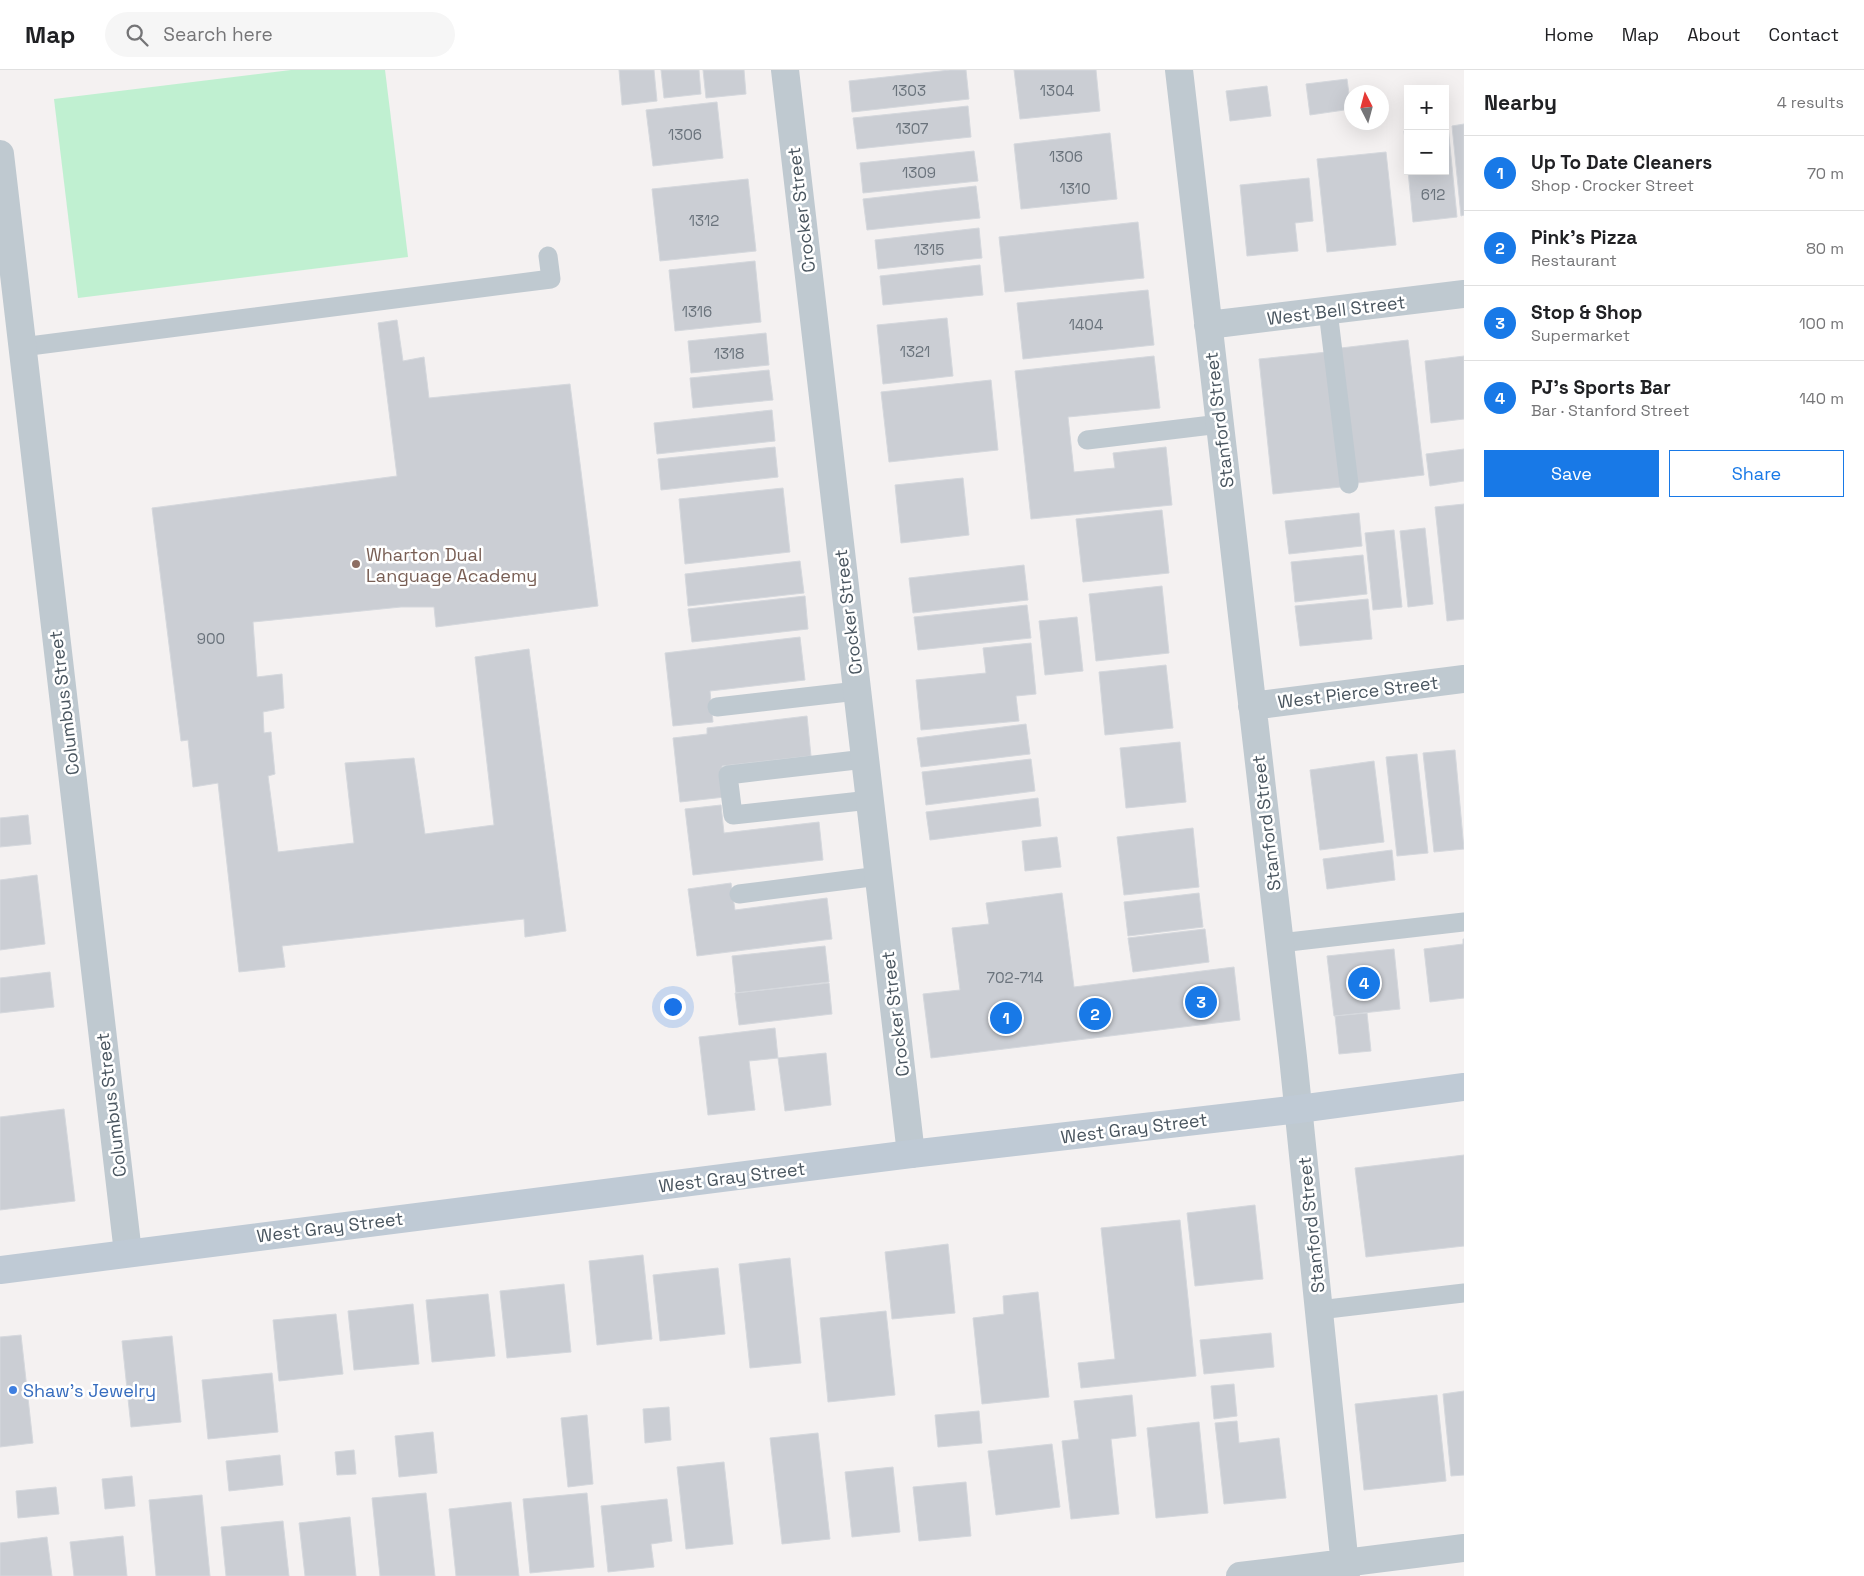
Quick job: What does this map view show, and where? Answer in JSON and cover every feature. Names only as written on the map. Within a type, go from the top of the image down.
[{"type":"main road","name":"West Gray Street","points":[[0,1270],[911,1154],[1299,1109],[1464,1087]]},
{"type":"street","name":"Crocker Street","points":[[785,70],[911,1154]]},
{"type":"street","name":"Stanford Street","points":[[1179,70],[1299,1109],[1346,1569]]},
{"type":"street","name":"Columbus Street","points":[[0,154],[128,1253]]},
{"type":"street","name":"West Bell Street","points":[[1208,325],[1464,294]]},
{"type":"street","name":"West Pierce Street","points":[[1252,706],[1464,679]]},
{"type":"street","points":[[1240,1576],[1346,1569],[1464,1548]]},
{"type":"lane","points":[[22,347],[551,279],[548,256]]},
{"type":"lane","points":[[1328,310],[1349,484]]},
{"type":"lane","points":[[1087,440],[1220,424]]},
{"type":"lane","points":[[717,707],[857,691]]},
{"type":"lane","points":[[865,759],[728,775],[733,815],[870,800]]},
{"type":"lane","points":[[739,894],[879,876]]},
{"type":"lane","points":[[1280,943],[1464,922]]},
{"type":"lane","points":[[1319,1310],[1464,1293]]},
{"type":"green space","points":[[291,70],[385,70],[408,257],[78,298],[54,99]]},
{"type":"building","points":[[619,70],[654,70],[657,101],[622,105]]},
{"type":"building","points":[[661,70],[699,70],[701,94],[664,98]]},
{"type":"building","points":[[703,70],[744,70],[746,94],[706,98]]},
{"type":"building","points":[[966,70],[969,99],[852,112],[849,81]]},
{"type":"building","points":[[1014,70],[1096,70],[1100,111],[1020,119]]},
{"type":"building","points":[[1347,79],[1348,85],[1344,85],[1344,110],[1310,115],[1306,84]]},
{"type":"building","points":[[1267,86],[1271,116],[1230,121],[1226,91]]},
{"type":"building","points":[[717,102],[723,158],[653,166],[646,110]]},
{"type":"building","points":[[968,106],[971,137],[857,149],[853,118]]},
{"type":"building","points":[[1464,124],[1464,215],[1461,216],[1452,126]]},
{"type":"building","points":[[1110,133],[1117,199],[1021,209],[1014,144]]},
{"type":"building","points":[[1449,136],[1457,217],[1413,222],[1408,175],[1449,175]]},
{"type":"building","points":[[974,151],[978,181],[863,193],[860,163]]},
{"type":"building","points":[[1386,152],[1396,245],[1327,252],[1317,159]]},
{"type":"building","points":[[1309,178],[1313,221],[1295,223],[1298,251],[1247,256],[1240,185]]},
{"type":"building","points":[[748,179],[756,251],[660,261],[652,189]]},
{"type":"building","points":[[976,186],[980,218],[867,230],[863,199]]},
{"type":"building","points":[[1138,222],[1144,278],[1005,292],[999,237]]},
{"type":"building","points":[[979,228],[982,258],[878,269],[875,240]]},
{"type":"building","points":[[755,261],[761,322],[675,331],[669,270]]},
{"type":"building","points":[[980,265],[983,295],[883,305],[880,276]]},
{"type":"building","points":[[1148,290],[1154,345],[1023,359],[1017,303]]},
{"type":"building","points":[[947,318],[953,376],[883,384],[877,325]]},
{"type":"building","points":[[397,320],[403,361],[424,357],[429,398],[570,384],[598,606],[436,627],[434,607],[401,607],[253,622],[257,677],[282,674],[284,708],[263,712],[264,733],[271,732],[275,774],[268,776],[278,852],[354,843],[345,763],[414,758],[425,834],[494,825],[475,657],[529,649],[566,931],[525,937],[524,919],[282,946],[285,967],[239,972],[218,783],[193,787],[188,740],[181,741],[152,508],[397,476],[378,323]]},
{"type":"building","points":[[766,333],[769,365],[691,373],[688,341]]},
{"type":"building","points":[[1408,340],[1424,475],[1357,483],[1341,348]]},
{"type":"building","points":[[1327,352],[1341,487],[1273,494],[1259,359]]},
{"type":"building","points":[[1154,356],[1160,408],[1068,417],[1074,472],[1115,468],[1113,453],[1166,447],[1172,505],[1031,519],[1015,371]]},
{"type":"building","points":[[1464,356],[1464,419],[1431,423],[1425,361]]},
{"type":"building","points":[[769,370],[773,400],[693,408],[690,378]]},
{"type":"building","points":[[991,380],[998,450],[889,462],[881,392]]},
{"type":"building","points":[[772,410],[775,441],[657,454],[654,423]]},
{"type":"building","points":[[775,447],[778,477],[661,490],[658,459]]},
{"type":"building","points":[[1464,449],[1464,481],[1430,486],[1426,454]]},
{"type":"building","points":[[963,478],[969,535],[901,543],[895,485]]},
{"type":"building","points":[[783,488],[790,552],[685,564],[679,499]]},
{"type":"building","points":[[1464,504],[1464,619],[1447,621],[1435,507]]},
{"type":"building","points":[[1162,510],[1169,573],[1083,582],[1076,519]]},
{"type":"building","points":[[1359,513],[1362,546],[1289,554],[1285,521]]},
{"type":"building","points":[[1425,528],[1433,604],[1408,607],[1400,531]]},
{"type":"building","points":[[1394,530],[1402,607],[1373,610],[1365,533]]},
{"type":"building","points":[[1363,555],[1367,594],[1295,602],[1291,562]]},
{"type":"building","points":[[800,561],[804,593],[688,606],[685,574]]},
{"type":"building","points":[[1024,565],[1028,600],[913,613],[909,578]]},
{"type":"building","points":[[1162,586],[1169,653],[1096,661],[1089,594]]},
{"type":"building","points":[[805,596],[808,629],[692,642],[688,609]]},
{"type":"building","points":[[1368,599],[1372,639],[1300,646],[1295,606]]},
{"type":"building","points":[[1027,605],[1031,638],[918,650],[914,617]]},
{"type":"building","points":[[1077,617],[1083,671],[1045,675],[1039,621]]},
{"type":"building","points":[[800,637],[805,680],[710,691],[713,722],[673,726],[665,653]]},
{"type":"building","points":[[1031,643],[1036,694],[1016,696],[1019,721],[921,730],[916,680],[986,673],[983,648]]},
{"type":"building","points":[[1166,665],[1173,728],[1105,735],[1099,672]]},
{"type":"building","points":[[807,716],[811,756],[722,766],[725,797],[680,802],[673,738],[707,734],[707,728]]},
{"type":"building","points":[[1026,724],[1030,754],[921,767],[917,738]]},
{"type":"building","points":[[1180,742],[1186,802],[1126,808],[1120,748]]},
{"type":"building","points":[[1455,750],[1464,849],[1434,852],[1423,753]]},
{"type":"building","points":[[1417,754],[1428,853],[1397,856],[1386,757]]},
{"type":"building","points":[[1031,759],[1035,791],[926,805],[922,772]]},
{"type":"building","points":[[1374,761],[1384,842],[1320,850],[1310,770]]},
{"type":"building","points":[[1038,798],[1041,826],[930,840],[926,812]]},
{"type":"building","points":[[721,805],[724,833],[819,822],[823,860],[693,875],[685,809]]},
{"type":"building","points":[[28,815],[31,844],[0,847],[0,818]]},
{"type":"building","points":[[1193,828],[1199,887],[1124,895],[1117,837]]},
{"type":"building","points":[[1057,837],[1061,867],[1025,871],[1022,841]]},
{"type":"building","points":[[1392,850],[1395,880],[1327,889],[1323,859]]},
{"type":"building","points":[[37,875],[45,944],[0,950],[0,880]]},
{"type":"building","points":[[731,883],[735,910],[827,898],[832,939],[697,956],[688,889]]},
{"type":"building","points":[[1062,893],[1074,987],[1234,967],[1240,1020],[931,1058],[923,994],[960,990],[952,928],[989,924],[986,903]]},
{"type":"building","points":[[1199,893],[1203,927],[1128,936],[1124,902]]},
{"type":"building","points":[[1205,929],[1209,962],[1133,972],[1128,938]]},
{"type":"building","points":[[1463,939],[1464,998],[1430,1002],[1424,949],[1463,944]]},
{"type":"building","points":[[825,946],[829,982],[736,993],[732,956]]},
{"type":"building","points":[[1394,949],[1400,1009],[1334,1016],[1327,956]]},
{"type":"building","points":[[50,972],[54,1007],[0,1013],[0,978]]},
{"type":"building","points":[[829,983],[832,1014],[739,1025],[735,993]]},
{"type":"building","points":[[1367,1013],[1371,1051],[1339,1054],[1335,1016]]},
{"type":"building","points":[[775,1028],[778,1058],[749,1061],[755,1110],[708,1115],[699,1037]]},
{"type":"building","points":[[826,1053],[831,1105],[785,1111],[778,1058]]},
{"type":"building","points":[[64,1109],[75,1201],[0,1210],[0,1117]]},
{"type":"building","points":[[1464,1155],[1464,1246],[1366,1257],[1355,1168]]},
{"type":"building","points":[[1255,1205],[1263,1279],[1195,1286],[1187,1213]]},
{"type":"building","points":[[1180,1220],[1196,1376],[1081,1388],[1078,1363],[1115,1359],[1101,1228]]},
{"type":"building","points":[[948,1244],[955,1313],[892,1319],[885,1252]]},
{"type":"building","points":[[643,1255],[652,1339],[597,1345],[589,1261]]},
{"type":"building","points":[[790,1258],[801,1363],[750,1368],[739,1264]]},
{"type":"building","points":[[718,1268],[725,1334],[660,1341],[653,1275]]},
{"type":"building","points":[[564,1284],[571,1352],[507,1358],[500,1291]]},
{"type":"building","points":[[1038,1292],[1049,1397],[982,1404],[973,1318],[1004,1314],[1003,1296]]},
{"type":"building","points":[[488,1294],[495,1356],[432,1362],[426,1300]]},
{"type":"building","points":[[413,1304],[419,1364],[354,1370],[348,1311]]},
{"type":"building","points":[[886,1311],[895,1395],[828,1402],[820,1318]]},
{"type":"building","points":[[336,1314],[343,1374],[279,1381],[273,1320]]},
{"type":"building","points":[[1271,1333],[1274,1367],[1204,1374],[1200,1340]]},
{"type":"building","name":"Shaw's Jewelry","points":[[21,1335],[33,1443],[0,1447],[0,1337]]},
{"type":"building","points":[[172,1336],[181,1422],[131,1427],[122,1341]]},
{"type":"building","points":[[272,1373],[278,1432],[208,1439],[202,1380]]},
{"type":"building","points":[[1234,1384],[1237,1416],[1214,1419],[1211,1386]]},
{"type":"building","points":[[1464,1391],[1464,1475],[1451,1476],[1443,1394]]},
{"type":"building","points":[[1132,1395],[1136,1436],[1111,1439],[1119,1514],[1071,1519],[1062,1441],[1079,1439],[1074,1401]]},
{"type":"building","points":[[1437,1395],[1446,1481],[1364,1490],[1355,1404]]},
{"type":"building","points":[[669,1407],[671,1440],[645,1443],[643,1409]]},
{"type":"building","points":[[979,1411],[982,1443],[938,1447],[935,1415]]},
{"type":"building","points":[[587,1415],[593,1484],[568,1487],[561,1418]]},
{"type":"building","points":[[1237,1421],[1239,1443],[1279,1438],[1286,1498],[1224,1504],[1215,1423]]},
{"type":"building","points":[[1199,1422],[1208,1513],[1156,1518],[1147,1428]]},
{"type":"building","points":[[433,1432],[437,1473],[399,1477],[395,1436]]},
{"type":"building","points":[[818,1433],[830,1539],[782,1544],[770,1438]]},
{"type":"building","points":[[1052,1444],[1060,1507],[996,1515],[988,1451]]},
{"type":"building","points":[[354,1450],[356,1474],[337,1475],[335,1452]]},
{"type":"building","points":[[280,1455],[283,1485],[229,1491],[226,1461]]},
{"type":"building","points":[[724,1462],[733,1544],[686,1549],[677,1467]]},
{"type":"building","points":[[893,1467],[900,1532],[852,1537],[845,1472]]},
{"type":"building","points":[[132,1476],[135,1506],[105,1509],[102,1479]]},
{"type":"building","points":[[966,1482],[971,1536],[919,1541],[913,1487]]},
{"type":"building","points":[[56,1487],[59,1514],[18,1518],[16,1491]]},
{"type":"building","points":[[426,1493],[435,1576],[380,1576],[372,1498]]},
{"type":"building","points":[[587,1493],[594,1567],[530,1573],[523,1499]]},
{"type":"building","points":[[202,1495],[210,1576],[156,1576],[149,1500]]},
{"type":"building","points":[[667,1499],[672,1541],[651,1544],[654,1567],[608,1572],[601,1506]]},
{"type":"building","points":[[511,1502],[519,1576],[456,1576],[449,1509]]},
{"type":"building","points":[[350,1517],[356,1576],[305,1576],[299,1523]]},
{"type":"building","points":[[283,1521],[289,1576],[226,1576],[221,1527]]},
{"type":"building","points":[[123,1536],[127,1576],[74,1576],[70,1542]]},
{"type":"building","points":[[47,1537],[52,1576],[0,1576],[0,1543]]},
{"type":"place","name":"Wharton Dual Language Academy","points":[[356,564]]},
{"type":"place","name":"PJ's Sports Bar","points":[[1364,983]]},
{"type":"place","name":"Stop & Shop","points":[[1201,1002]]},
{"type":"place","name":"Pink's Pizza","points":[[1095,1014]]},
{"type":"place","name":"Up To Date Cleaners","points":[[1006,1018]]},
{"type":"place","name":"Shaw's Jewelry","points":[[13,1390]]}]
